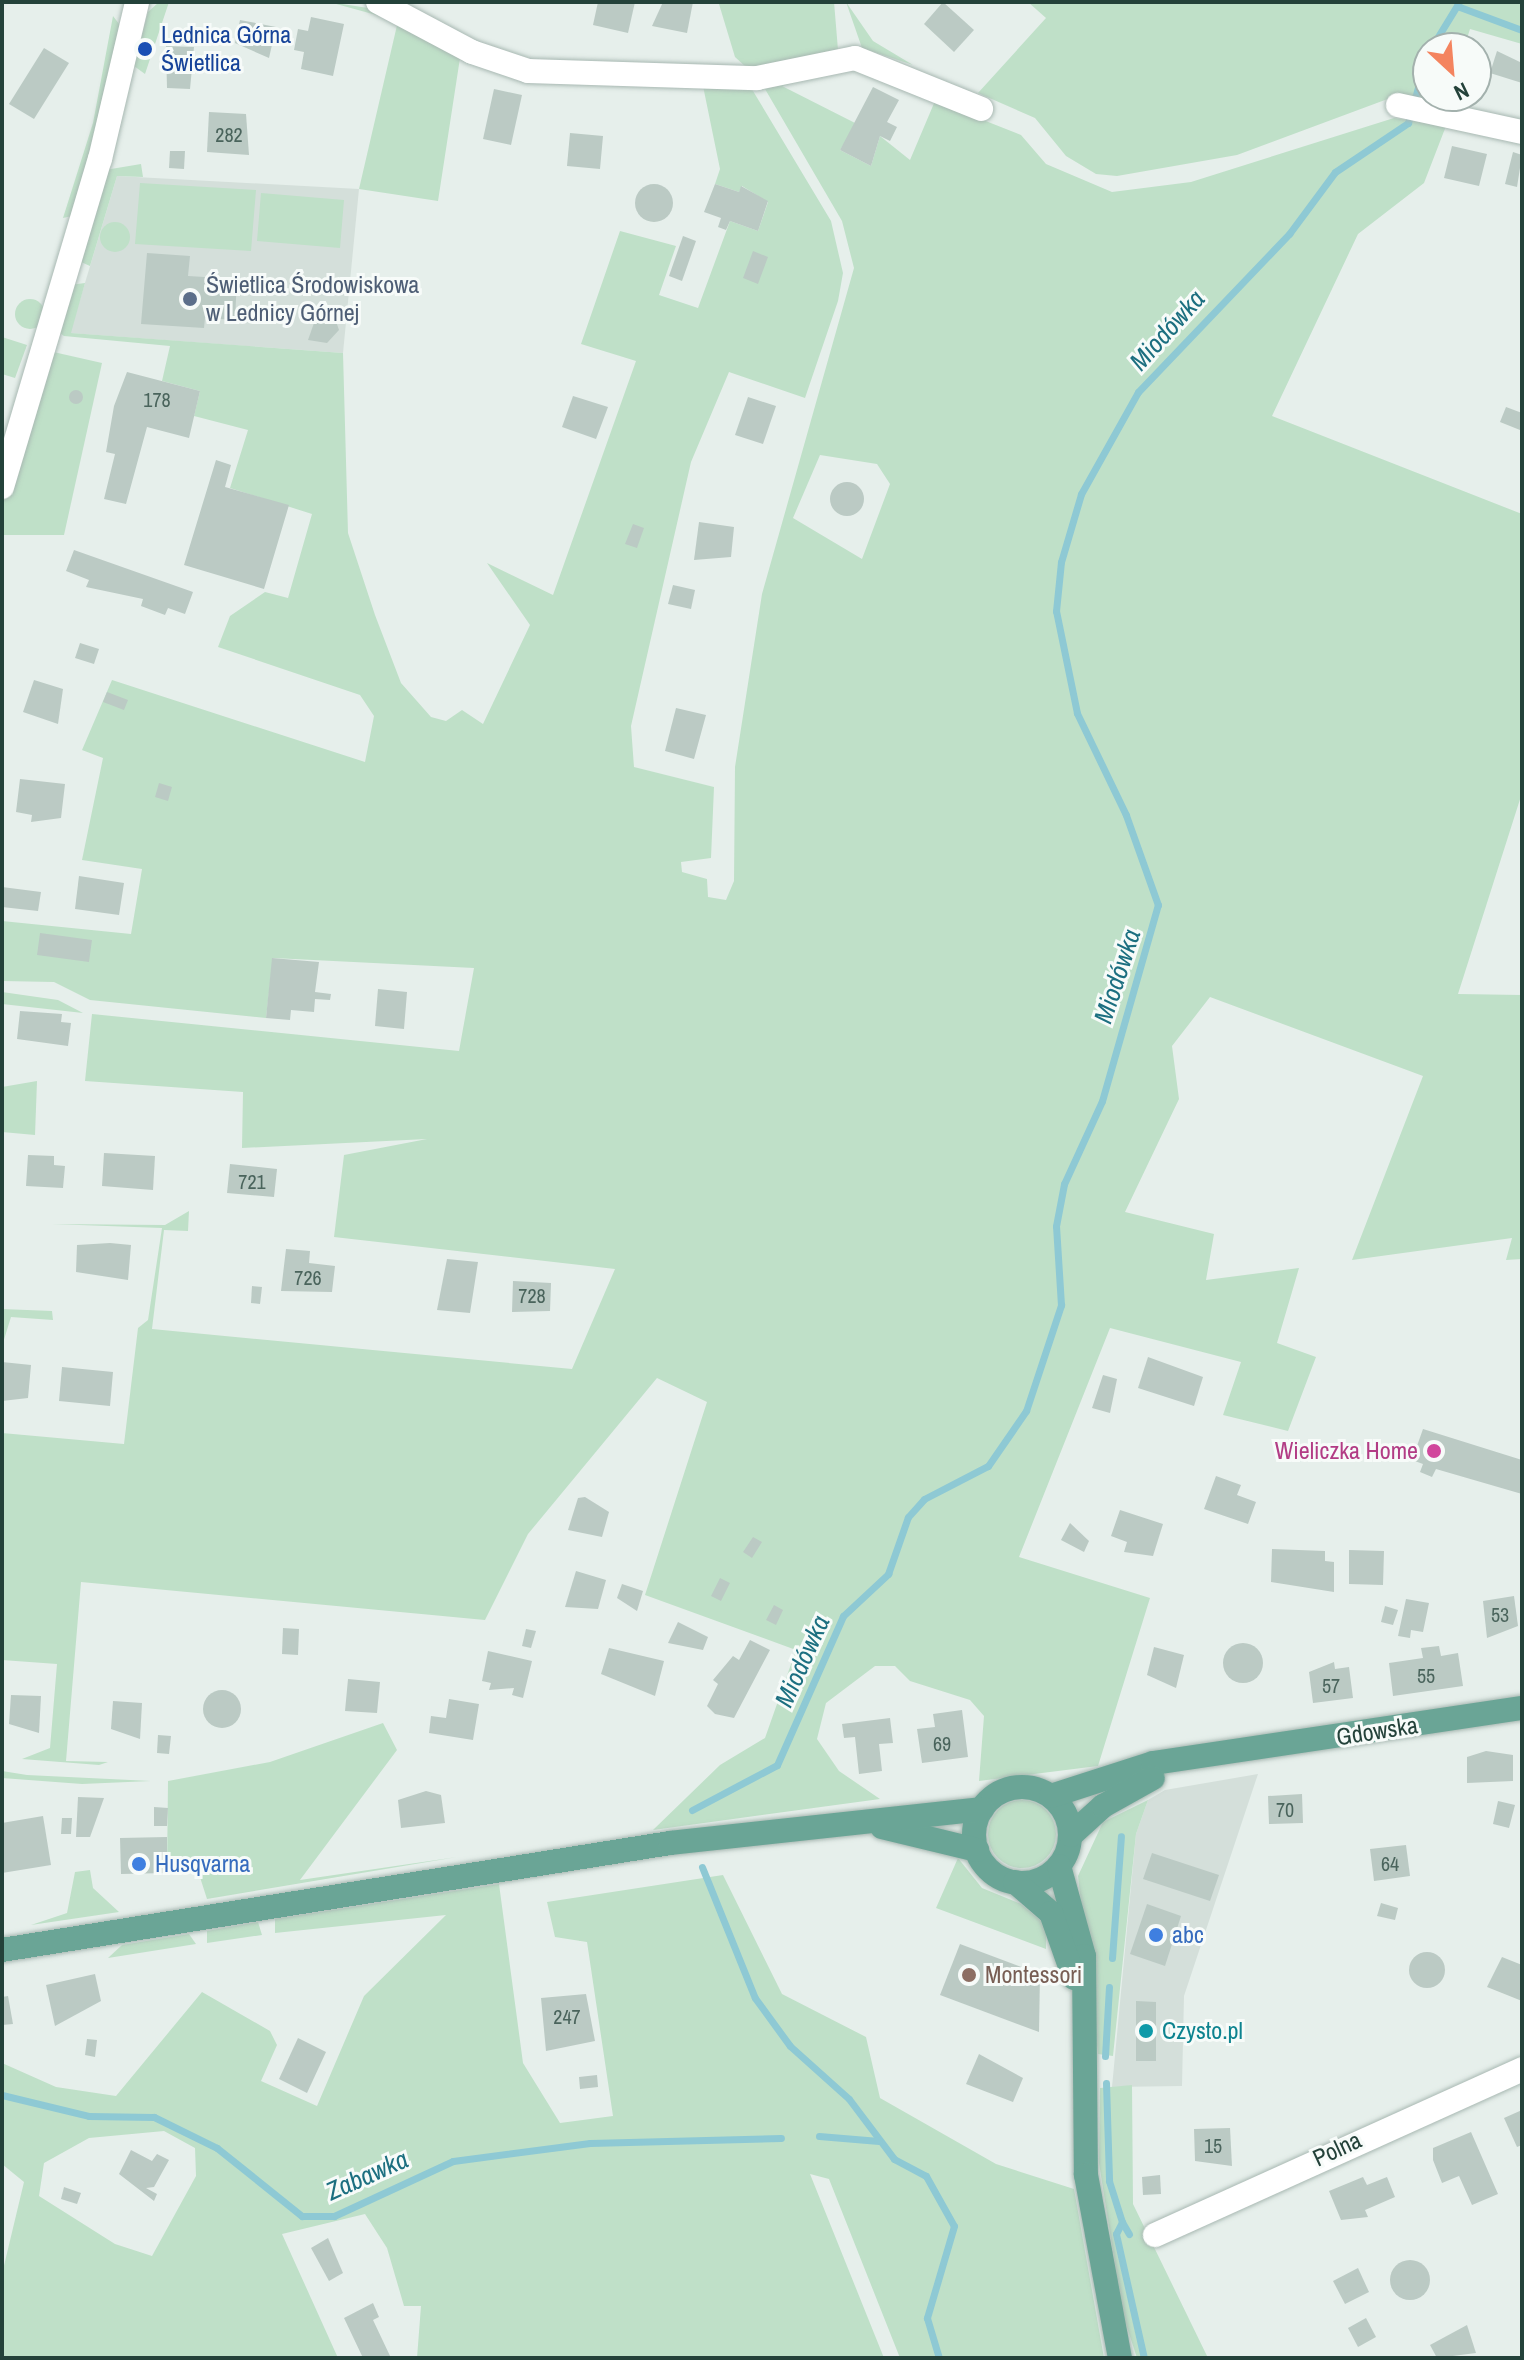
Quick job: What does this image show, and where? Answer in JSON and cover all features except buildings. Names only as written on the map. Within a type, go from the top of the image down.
[{"type":"main road","name":"Gdowska","points":[[1051,1796],[1153,1763],[1232,1754],[1522,1708]]},
{"type":"main road","name":"Gdowska","points":[[1071,1835],[1139,1785],[1232,1754]]},
{"type":"main road","points":[[2,1950],[840,1822],[982,1809],[1021,1787],[1051,1796],[1071,1835],[1059,1866],[1039,1880],[1015,1882]]},
{"type":"main road","points":[[977,1850],[982,1809]]},
{"type":"main road","points":[[840,1822],[939,1836],[977,1850],[991,1872],[1015,1882],[1051,1913],[1082,2009]]},
{"type":"main road","points":[[1059,1866],[1084,1956],[1082,2009],[1086,2175],[1120,2358]]},
{"type":"street","points":[[2,487],[100,159],[137,2]]},
{"type":"street","points":[[378,2],[480,56],[528,71],[757,78],[855,58],[981,109]]},
{"type":"street","points":[[1398,105],[1442,112],[1522,132]]},
{"type":"street","name":"Polna","points":[[1155,2235],[1522,2069]]},
{"type":"shaded area","points":[[117,176],[359,189],[343,353],[70,333]]},
{"type":"shaded area","points":[[1258,1774],[1184,1996],[1182,2086],[1112,2087],[1136,1834],[1148,1800],[1165,1790]]},
{"type":"green space","points":[[159,2],[169,2],[145,74],[134,66],[148,12]]},
{"type":"green space","points":[[329,2],[388,11],[460,58],[438,201],[359,189],[398,21]]},
{"type":"green space","points":[[834,2],[838,50],[815,63],[746,67],[735,57],[719,4]]},
{"type":"green space","points":[[846,2],[873,41],[913,65],[862,48]]},
{"type":"green space","points":[[1028,2],[1522,2],[1522,44],[1492,35],[1492,32],[1470,29],[1469,32],[1412,32],[1412,100],[1393,97],[1237,155],[1117,176],[1096,174],[1066,156],[1035,118],[978,93],[1046,18]]},
{"type":"green space","points":[[113,16],[123,29],[72,216],[63,218],[93,123]]},
{"type":"green space","points":[[843,69],[782,86],[857,124],[840,150],[871,166],[880,136],[910,160],[935,101],[1021,135],[1046,164],[1112,192],[1191,182],[1394,118],[1446,126],[1424,183],[1358,234],[1272,416],[1522,514],[1522,793],[1458,994],[1522,995],[1522,1259],[1506,1260],[1512,1238],[1352,1260],[1423,1076],[1210,997],[1172,1046],[1179,1099],[1125,1212],[1214,1234],[1206,1280],[1299,1268],[1277,1343],[1316,1357],[1288,1431],[1223,1415],[1241,1362],[1110,1328],[1019,1557],[1150,1598],[1098,1766],[979,1781],[984,1716],[970,1700],[910,1681],[895,1666],[875,1666],[826,1703],[817,1739],[839,1771],[880,1799],[653,1830],[720,1765],[765,1738],[796,1650],[645,1595],[707,1402],[657,1378],[528,1534],[485,1620],[81,1582],[66,1761],[108,1762],[99,1765],[22,1759],[50,1748],[57,1664],[2,1660],[2,1433],[124,1444],[138,1328],[148,1320],[162,1228],[52,1224],[165,1225],[189,1211],[188,1231],[164,1230],[152,1329],[572,1369],[615,1269],[334,1237],[344,1155],[427,1139],[242,1148],[243,1092],[85,1081],[92,1014],[459,1051],[474,968],[273,958],[266,1018],[90,1000],[54,982],[2,981],[2,921],[131,934],[142,869],[82,860],[103,758],[82,750],[112,680],[365,762],[374,716],[360,695],[218,647],[230,616],[265,592],[288,598],[312,514],[230,488],[248,430],[194,416],[200,391],[162,381],[170,346],[64,336],[56,330],[70,285],[85,283],[71,333],[343,353],[348,533],[375,615],[401,683],[431,717],[446,721],[462,710],[483,724],[530,625],[487,563],[553,595],[636,361],[581,344],[620,231],[676,246],[659,295],[698,308],[730,221],[758,231],[768,202],[742,186],[739,192],[715,184],[720,169],[703,86],[750,86],[831,221],[843,273],[838,301],[805,398],[729,372],[691,462],[631,726],[634,767],[714,787],[711,858],[681,862],[682,872],[707,879],[708,897],[726,900],[734,881],[735,767],[762,594],[854,268],[842,221],[765,89]],"holes":[[[820,455],[877,464],[890,484],[862,559],[793,518]]]},
{"type":"green space","points":[[141,164],[143,177],[117,176],[90,266],[81,262],[105,170]]},
{"type":"green space","points":[[140,183],[256,190],[251,251],[135,244]]},
{"type":"green space","points":[[261,193],[344,200],[340,248],[257,241]]},
{"type":"green space","points":[[115,222],[121,223],[129,231],[129,243],[121,251],[115,252],[109,251],[101,243],[100,237],[101,231],[109,223]]},
{"type":"green space","points":[[30,299],[41,303],[45,314],[41,325],[30,329],[19,325],[15,314],[19,303]]},
{"type":"green space","points":[[2,337],[27,345],[15,378],[2,374]]},
{"type":"green space","points":[[49,351],[102,363],[64,535],[4,535],[2,507]]},
{"type":"green space","points":[[2,992],[58,1000],[83,1013],[2,1004]]},
{"type":"green space","points":[[37,1081],[35,1135],[2,1132],[2,1087]]},
{"type":"green space","points":[[2,1309],[52,1311],[53,1320],[11,1317],[2,1346]]},
{"type":"green space","points":[[383,1723],[397,1750],[300,1880],[457,1857],[207,1899],[197,1868],[167,1873],[168,1781],[270,1762]]},
{"type":"green space","points":[[2,1771],[151,1781],[82,1784],[2,1778]]},
{"type":"green space","points":[[1022,1800],[1046,1810],[1056,1834],[1046,1858],[1022,1868],[998,1858],[988,1834],[998,1810]]},
{"type":"green space","points":[[1148,1800],[1136,1834],[1113,2056],[1098,2054],[1078,1876],[1103,1822]]},
{"type":"green space","points":[[958,1858],[982,1888],[1021,1904],[1046,1925],[1046,1949],[936,1908]]},
{"type":"green space","points":[[90,1870],[93,1888],[119,1912],[31,1925],[67,1913],[75,1872]]},
{"type":"green space","points":[[723,1875],[782,1994],[866,2037],[880,2098],[996,2164],[1074,2189],[1104,2358],[900,2358],[829,2179],[810,2174],[884,2358],[417,2358],[421,2306],[404,2306],[387,2248],[365,2214],[282,2234],[338,2358],[2,2358],[2,2274],[24,2182],[2,2164],[2,2063],[56,2087],[116,2096],[202,1992],[270,2031],[277,2045],[261,2081],[317,2106],[364,1996],[446,1915],[275,1933],[275,1919],[499,1884],[523,2063],[560,2123],[613,2116],[587,1942],[555,1937],[547,1902]],"holes":[[[164,2131],[195,2148],[196,2176],[152,2256],[115,2244],[39,2196],[44,2163],[89,2138]]]},
{"type":"green space","points":[[258,1922],[262,1935],[207,1943],[207,1931]]},
{"type":"green space","points":[[189,1934],[196,1944],[108,1958],[122,1945]]},
{"type":"green space","points":[[1132,2085],[1133,2204],[1208,2358],[1137,2358],[1123,2315],[1099,2163],[1100,2088]]},
{"type":"waterway","name":"Miodówka","points":[[1441,32],[1458,4]]},
{"type":"waterway","points":[[1457,6],[1522,30]]},
{"type":"waterway","name":"Miodówka","points":[[692,1810],[777,1765],[843,1616],[888,1574],[908,1517],[924,1499],[988,1466],[1026,1411],[1061,1305],[1056,1226],[1064,1184],[1102,1101],[1158,905],[1126,815],[1077,713],[1056,611],[1061,562],[1081,494],[1138,392],[1289,234],[1335,172],[1408,123],[1412,109]]},
{"type":"waterway","points":[[1112,1958],[1121,1836]]},
{"type":"waterway","name":"Miodówka","points":[[702,1867],[755,1998],[790,2046],[849,2099],[894,2159],[926,2176],[954,2226],[927,2318],[939,2358]]},
{"type":"waterway","points":[[1105,2056],[1109,1987]]},
{"type":"waterway","points":[[1106,2083],[1109,2181],[1122,2222],[1116,2234],[1144,2358]]},
{"type":"waterway","name":"Zabawka","points":[[2,2095],[89,2116],[154,2117],[217,2148],[302,2216],[334,2216],[453,2161],[590,2143],[781,2138]]},
{"type":"waterway","name":"Zabawka","points":[[819,2136],[879,2141]]},
{"type":"waterway","points":[[1122,2222],[1129,2234]]},
{"type":"place","name":"Lednica Górna Świetlica","points":[[145,49]]},
{"type":"place","name":"Świetlica Środowiskowa w Lednicy Górnej","points":[[190,299]]},
{"type":"place","name":"Wieliczka Home","points":[[1434,1451]]},
{"type":"place","name":"Husqvarna","points":[[139,1864]]},
{"type":"place","name":"abc","points":[[1156,1935]]},
{"type":"place","name":"Montessori","points":[[969,1975]]},
{"type":"place","name":"Czysto.pl","points":[[1146,2031]]}]
